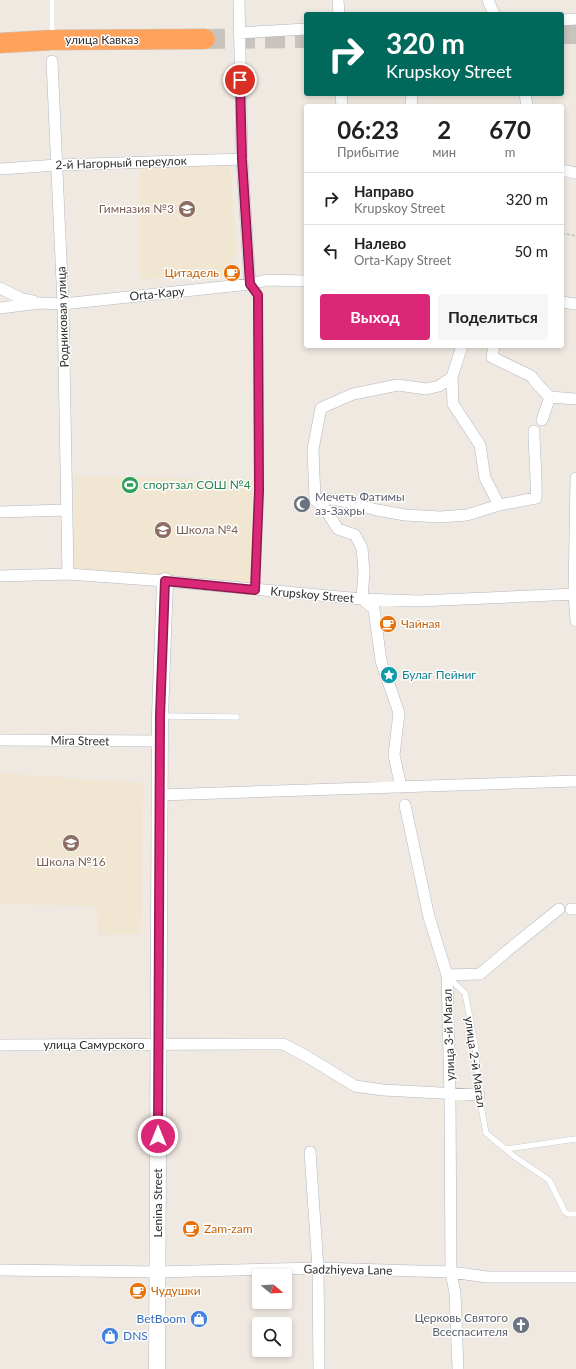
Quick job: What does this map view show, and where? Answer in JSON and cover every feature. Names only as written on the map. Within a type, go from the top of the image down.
[{"type":"highway","name":"улица Кавказ","points":[[0,43],[52,40],[205,39]]},
{"type":"street","points":[[239,0],[242,159],[250,284]]},
{"type":"street","points":[[338,0],[339,12]]},
{"type":"street","points":[[488,0],[493,12]]},
{"type":"street","points":[[564,20],[576,19]]},
{"type":"street","points":[[239,33],[304,29]]},
{"type":"street","name":"Родниковая улица","points":[[52,61],[63,304],[68,574]]},
{"type":"street","name":"2-й Нагорный переулок","points":[[0,169],[57,165],[242,159]]},
{"type":"street","points":[[564,170],[576,173]]},
{"type":"street","name":"Orta-Kapy","points":[[40,303],[63,304],[250,284],[267,280],[304,282]]},
{"type":"street","points":[[0,288],[22,299],[40,303]]},
{"type":"street","points":[[564,302],[576,304]]},
{"type":"street","points":[[0,308],[40,303]]},
{"type":"street","points":[[461,348],[452,377],[453,404],[480,445],[485,478],[499,504]]},
{"type":"street","points":[[494,348],[492,358],[531,376],[550,397],[576,399]]},
{"type":"street","points":[[315,500],[313,449],[321,408],[353,394],[398,385],[426,389],[439,386],[452,377]]},
{"type":"street","points":[[542,420],[550,397]]},
{"type":"street","points":[[315,500],[332,499],[405,515],[440,517],[467,515],[499,504],[536,498],[537,480],[534,456],[534,431]]},
{"type":"street","points":[[576,478],[576,621]]},
{"type":"street","points":[[315,500],[323,506],[338,529],[355,535],[362,548],[364,572],[362,599],[374,609],[381,661],[399,713],[394,755],[401,787]]},
{"type":"street","points":[[0,512],[66,510]]},
{"type":"street","name":"Krupskoy Street","points":[[0,576],[68,574],[165,581],[362,599],[418,601],[575,594]]},
{"type":"street","name":"Lenina Street","points":[[157,1369],[160,716],[165,581]]},
{"type":"street","name":"Mira Street","points":[[0,740],[160,741]]},
{"type":"street","points":[[160,794],[576,781]]},
{"type":"street","name":"улица 2-й Магал","points":[[405,805],[429,917],[447,975]]},
{"type":"street","points":[[447,975],[480,974],[559,909]]},
{"type":"street","name":"улица 3-й Магал","points":[[447,975],[450,1094]]},
{"type":"street","name":"улица Самурского","points":[[0,1046],[284,1044],[355,1086],[383,1090],[450,1094]]},
{"type":"street","points":[[458,1369],[455,1293],[451,1272],[450,1094],[479,1095]]},
{"type":"street","points":[[310,1152],[318,1268],[319,1369]]},
{"type":"street","name":"Gadzhiyeva Lane","points":[[0,1270],[157,1272],[318,1268],[451,1272],[486,1277],[576,1277]]},
{"type":"lane","points":[[52,0],[52,40]]},
{"type":"lane","points":[[250,284],[258,295],[259,491],[255,590]]},
{"type":"lane","points":[[160,716],[237,716]]},
{"type":"lane","name":"улица 2-й Магал","points":[[447,975],[464,993],[475,1044],[479,1095],[486,1133],[549,1180],[564,1212],[568,1214],[576,1214]]},
{"type":"lane","points":[[506,1149],[576,1139]]},
{"type":"path","points":[[564,233],[576,236]]},
{"type":"shaded area","name":"Гимназия №3","points":[[140,166],[230,166],[237,252],[226,276],[140,279]]},
{"type":"shaded area","name":"Школа №4","points":[[75,476],[253,480],[251,584],[72,580]]},
{"type":"shaded area","name":"Школа №16","points":[[0,773],[143,783],[141,934],[98,935],[97,906],[0,904]]},
{"type":"tunnel","points":[[564,34],[576,34]]},
{"type":"tunnel","points":[[205,39],[304,38]]},
{"type":"place","name":"Гимназия №3","points":[[187,209]]},
{"type":"place","name":"Цитадель","points":[[232,273]]},
{"type":"place","name":"спортзал СОШ №4","points":[[130,485]]},
{"type":"place","name":"Мечеть Фатимы аз-Захры","points":[[302,504]]},
{"type":"place","name":"Школа №4","points":[[163,530]]},
{"type":"place","name":"Чайная","points":[[388,624]]},
{"type":"place","name":"Булаг Пейниг","points":[[389,675]]},
{"type":"place","name":"Школа №16","points":[[71,843]]},
{"type":"place","name":"Zam-zam","points":[[191,1229]]},
{"type":"place","name":"Чудушки","points":[[138,1291]]},
{"type":"place","name":"BetBoom","points":[[199,1319]]},
{"type":"place","name":"Церковь Святого Всеспасителя","points":[[521,1325]]},
{"type":"place","name":"DNS","points":[[110,1336]]},
{"type":"route","points":[[158,1136],[160,716],[165,581],[255,590],[259,491],[258,295],[250,284],[242,159],[240,80]]}]
